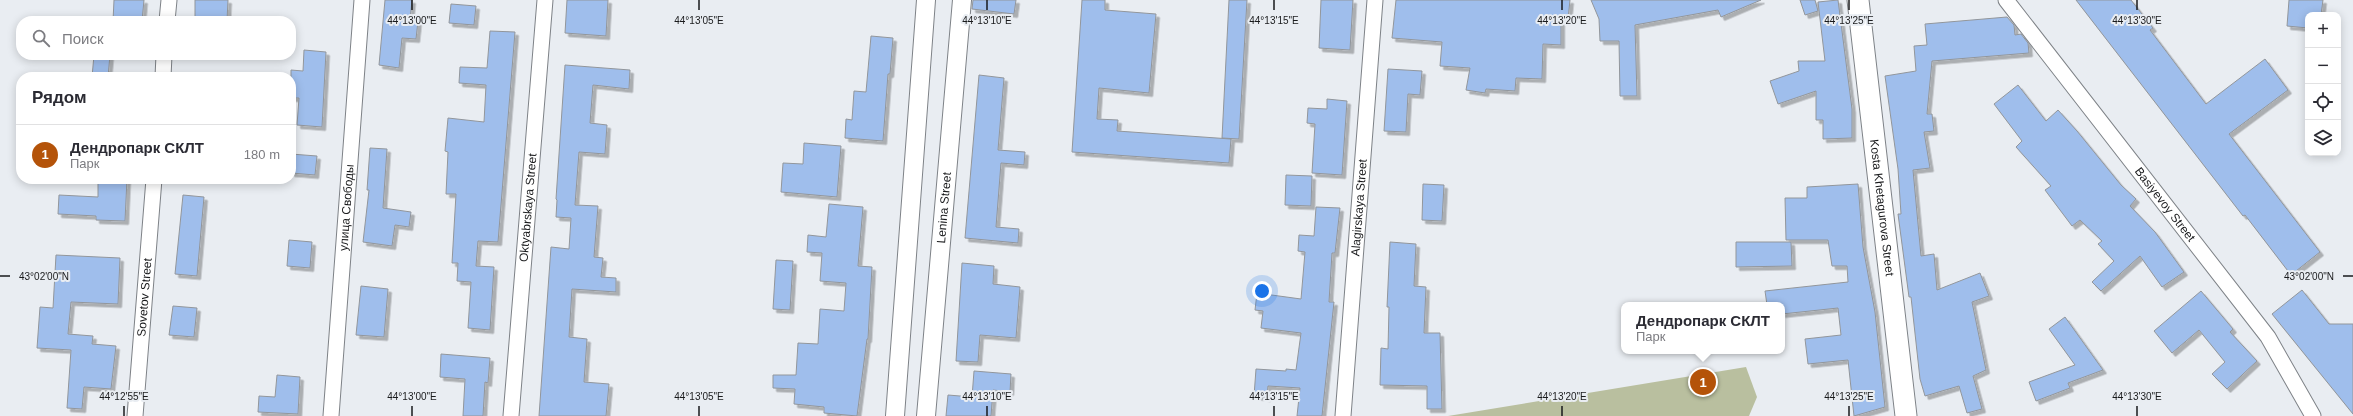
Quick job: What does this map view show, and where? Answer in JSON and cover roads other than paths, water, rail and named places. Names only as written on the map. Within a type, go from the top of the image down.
[{"type":"main road","name":"Kosta Khetagurova Street","points":[[1858,0],[1906,416]]},
{"type":"street","points":[[167,16],[169,0]]},
{"type":"street","name":"улица Свободы","points":[[331,416],[362,0]]},
{"type":"street","name":"Oktyabrskaya Street","points":[[511,416],[545,0]]},
{"type":"street","points":[[895,416],[926,0]]},
{"type":"street","name":"Lenina Street","points":[[926,416],[962,0]]},
{"type":"street","name":"Alagirskaya Street","points":[[1343,416],[1374,0]]},
{"type":"street","name":"Basiyevoy Street","points":[[2006,0],[2268,337],[2311,415]]},
{"type":"street","points":[[163,72],[164,60]]},
{"type":"street","name":"Sovetov Street","points":[[135,416],[154,184]]},
{"type":"place","name":"Дендропарк СКЛТ","points":[[1703,382]]}]
